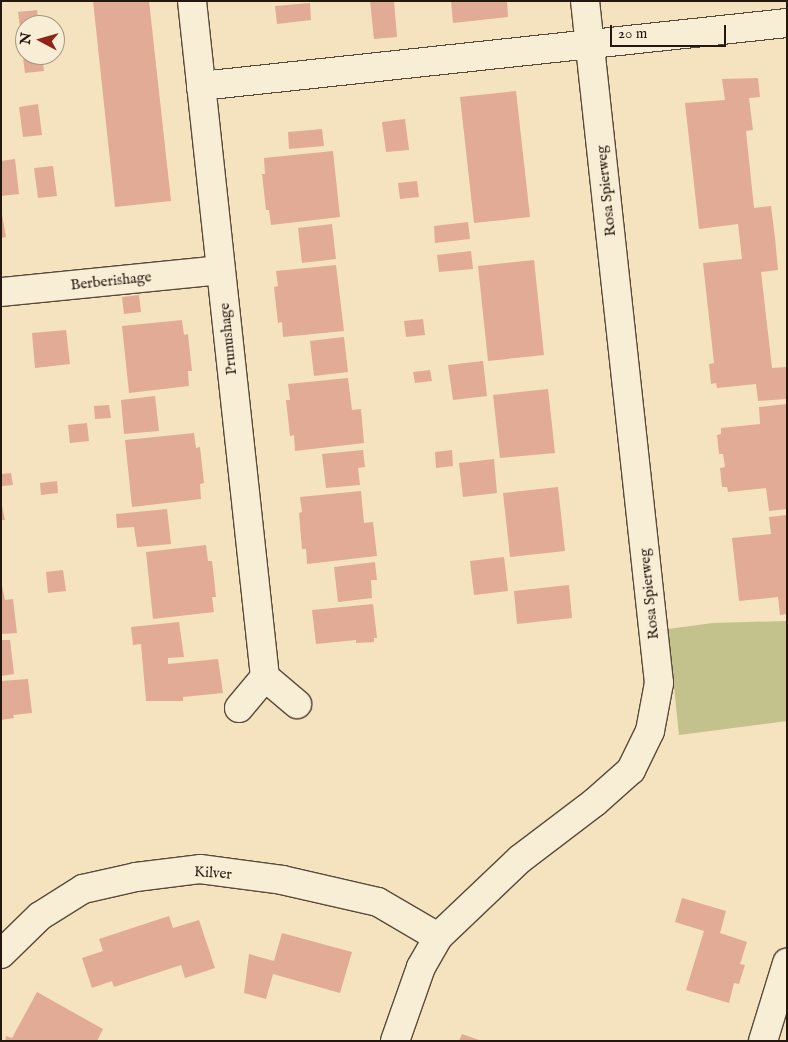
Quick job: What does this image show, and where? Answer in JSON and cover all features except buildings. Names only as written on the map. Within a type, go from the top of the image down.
[{"type":"street","name":"Prunushage","points":[[192,1],[265,677]]},
{"type":"street","name":"Rosa Spierweg","points":[[395,1041],[421,966],[438,937],[520,859],[595,802],[631,770],[650,731],[659,683],[585,1]]},
{"type":"street","points":[[201,86],[787,24]]},
{"type":"street","name":"Berberishage","points":[[1,292],[220,270]]},
{"type":"street","points":[[239,708],[265,677],[297,704]]},
{"type":"street","name":"Kilver","points":[[1,954],[40,916],[83,889],[136,877],[200,869],[282,880],[378,902],[438,937]]},
{"type":"street","points":[[763,1041],[787,963]]},
{"type":"shaded area","points":[[787,621],[787,721],[679,735],[668,629],[713,623]]}]
